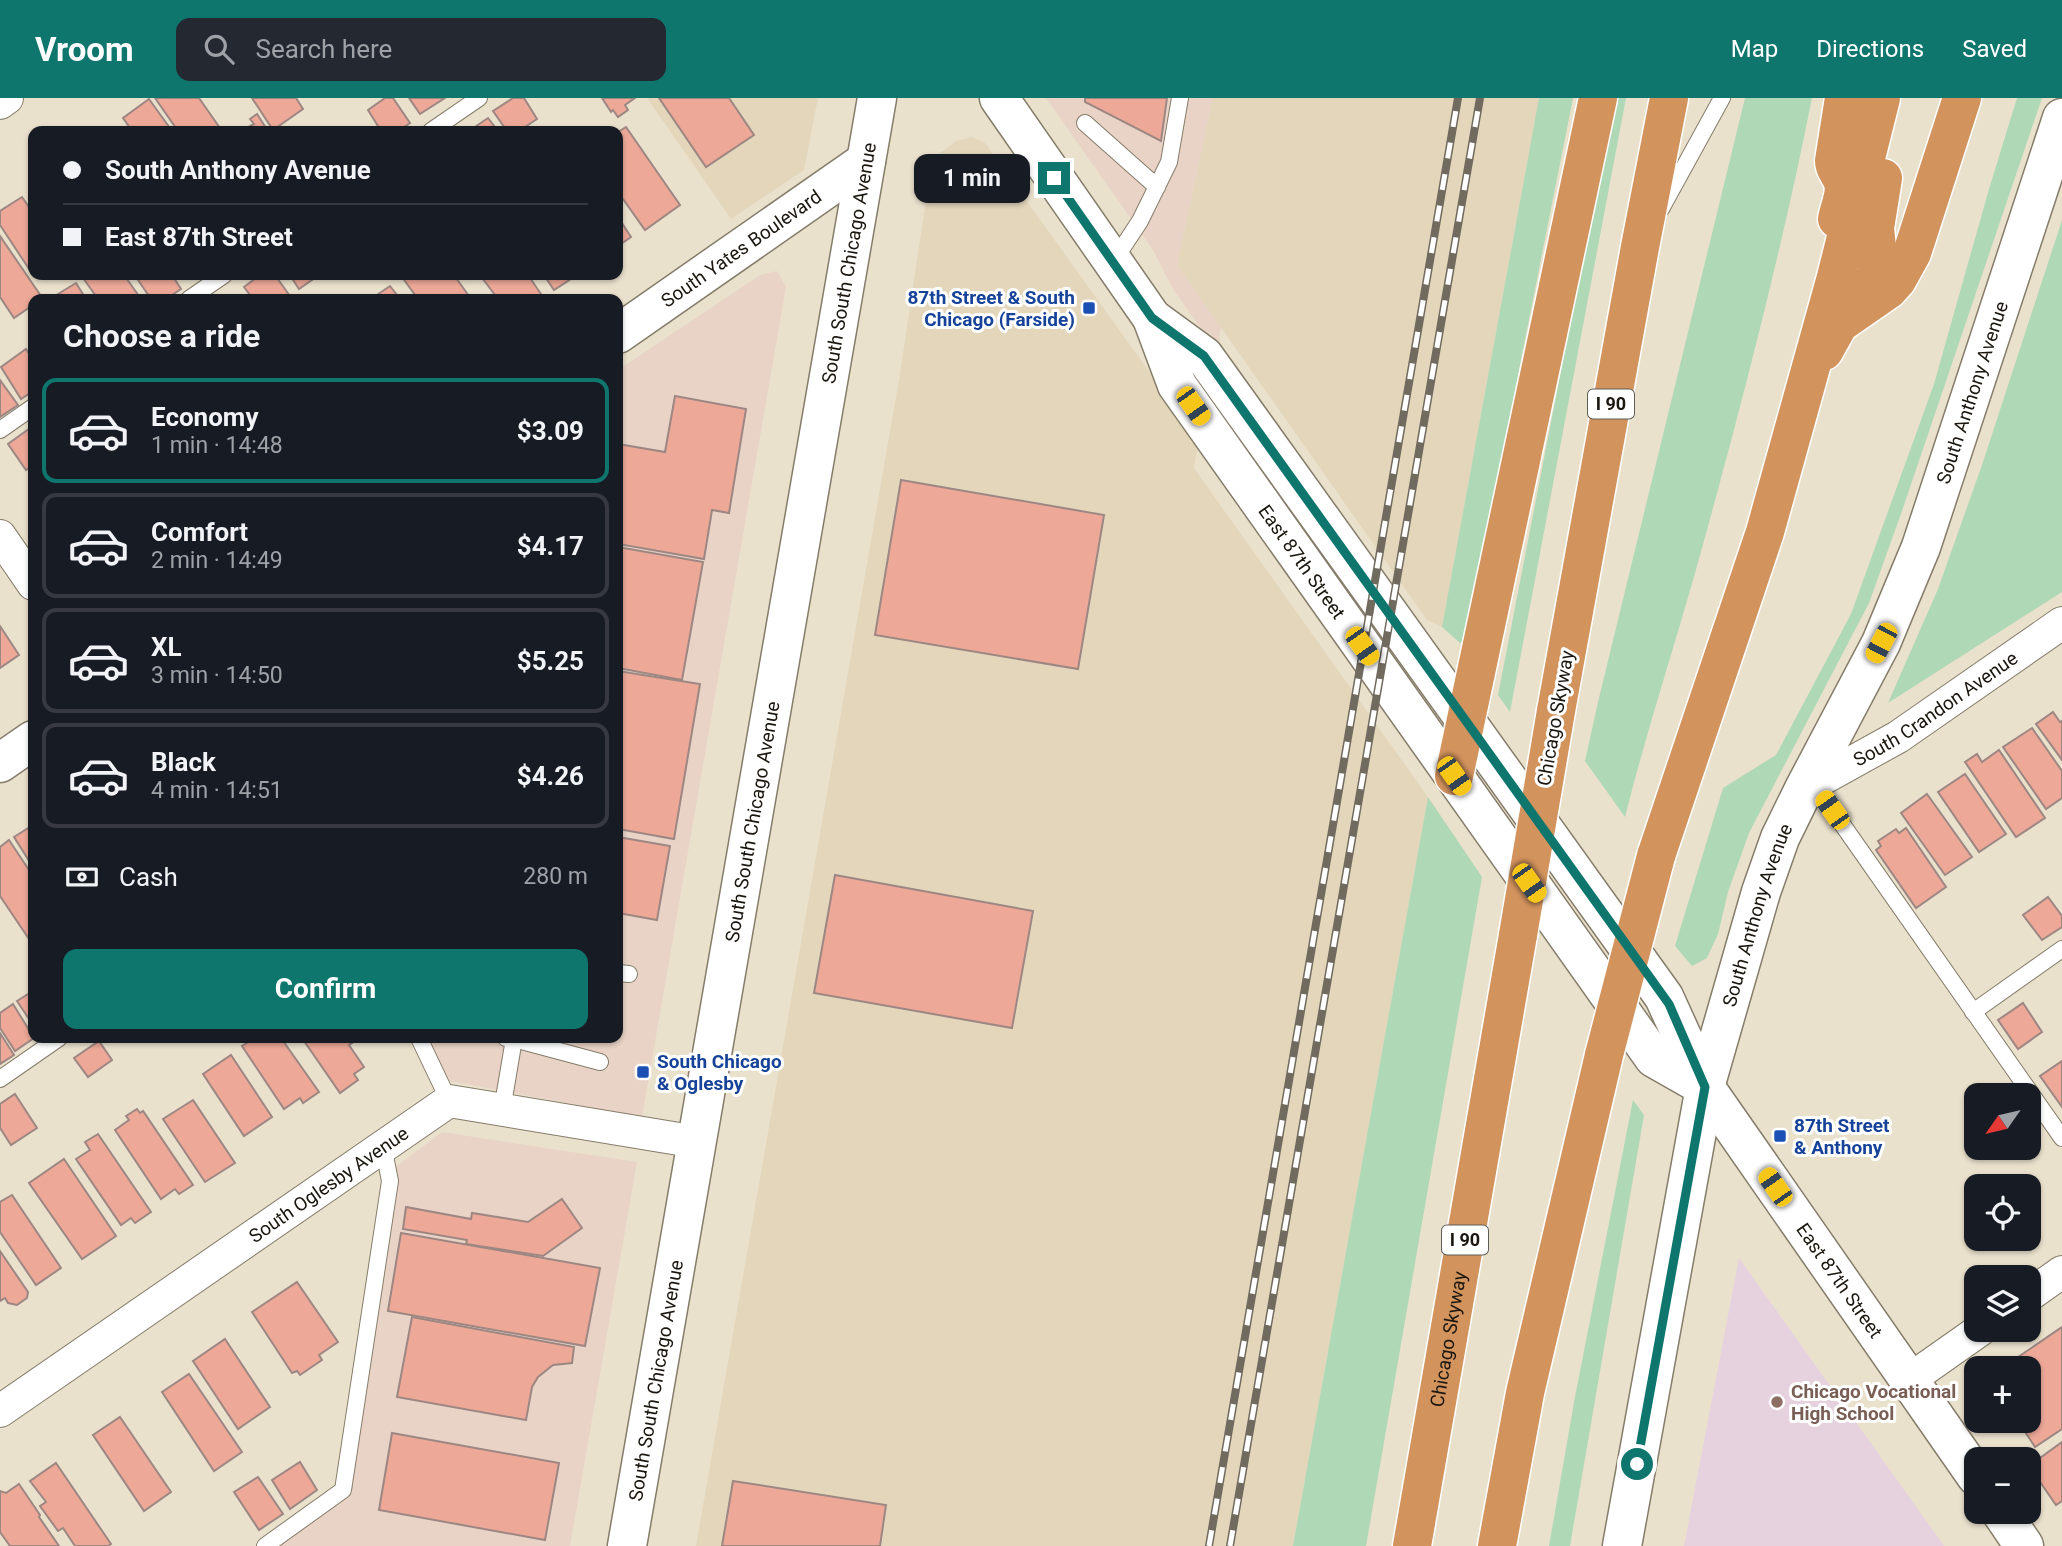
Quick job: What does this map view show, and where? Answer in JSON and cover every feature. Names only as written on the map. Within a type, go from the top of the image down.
[{"type":"highway","points":[[1454,776],[1598,98]]},
{"type":"highway","name":"Chicago Skyway","points":[[1412,1546],[1556,711],[1669,98]]},
{"type":"highway","points":[[1839,169],[1833,141],[1842,98]]},
{"type":"highway","points":[[1497,1546],[1525,1393],[1604,1055],[1656,856],[1765,532],[1805,388],[1814,347],[1818,279],[1832,238],[1839,169],[1849,141],[1858,98]]},
{"type":"highway","points":[[1839,169],[1859,141],[1869,98]]},
{"type":"highway","points":[[1850,312],[1881,98]]},
{"type":"highway","points":[[1850,312],[1847,296],[1859,263],[1875,160],[1894,98]]},
{"type":"highway","points":[[1805,388],[1829,339],[1876,275],[1877,207],[1886,162],[1907,98]]},
{"type":"highway","points":[[1850,312],[1880,290],[1886,276],[1904,199],[1936,98]]},
{"type":"highway","points":[[1850,312],[1888,290],[1897,281],[1912,253],[1962,98]]},
{"type":"main road","name":"South South Chicago Avenue","points":[[627,1546],[877,98]]},
{"type":"main road","name":"East 87th Street","points":[[999,98],[1152,318],[1177,385],[1654,1058],[1705,1087]]},
{"type":"main road","name":"South Anthony Avenue","points":[[1622,1546],[1705,1087],[1761,892],[1780,838],[1881,643],[1921,547],[2062,118]]},
{"type":"main road","name":"South Yates Boulevard","points":[[623,331],[866,161]]},
{"type":"main road","name":"East 87th Street","points":[[1152,318],[1204,356],[1669,1004],[1705,1087],[1964,1459]]},
{"type":"main road","points":[[0,763],[28,743]]},
{"type":"main road","points":[[2009,1524],[2024,1546]]},
{"type":"street","points":[[0,103],[7,98]]},
{"type":"street","points":[[0,536],[28,577]]},
{"type":"street","name":"South Crandon Avenue","points":[[1809,786],[1898,737],[2062,623]]},
{"type":"street","points":[[449,1101],[697,1142]]},
{"type":"street","name":"South Oglesby Avenue","points":[[0,1411],[449,1101]]},
{"type":"street","points":[[2041,1287],[2062,1272]]},
{"type":"street","points":[[1909,1380],[1964,1341]]},
{"type":"lane","points":[[438,126],[479,98]]},
{"type":"lane","points":[[1113,262],[1140,221],[1169,162],[1180,98]]},
{"type":"lane","points":[[1640,247],[1722,98]]},
{"type":"lane","points":[[1086,122],[1157,187]]},
{"type":"lane","points":[[196,294],[216,280]]},
{"type":"lane","points":[[0,430],[28,410]]},
{"type":"lane","points":[[1809,786],[2062,1138]]},
{"type":"lane","points":[[1973,1012],[2062,949]]},
{"type":"lane","points":[[0,1079],[52,1043]]},
{"type":"lane","points":[[421,1043],[449,1101]]},
{"type":"lane","points":[[502,1110],[509,1043]]},
{"type":"lane","points":[[529,1043],[600,1062]]},
{"type":"lane","points":[[265,1546],[343,1490],[390,1181],[383,1146]]},
{"type":"shaded area","points":[[647,98],[818,98],[804,170],[731,219]]},
{"type":"shaded area","points":[[1046,98],[1213,98],[1177,265],[1221,327],[1217,351],[1173,289],[1153,250]]},
{"type":"shaded area","points":[[1213,98],[1539,98],[1442,627],[1427,620],[1177,265]]},
{"type":"shaded area","points":[[972,137],[985,143],[1199,441],[1194,468],[1428,797],[1293,1546],[696,1546],[900,374],[931,166],[939,154],[956,141]]},
{"type":"shaded area","points":[[777,271],[786,287],[642,1117],[439,1079],[421,1043],[623,1043],[623,367],[760,275]]},
{"type":"shaded area","points":[[442,1132],[637,1162],[570,1546],[265,1546],[343,1490],[389,1172]]},
{"type":"shaded area","name":"Chicago Vocational High School","points":[[1739,1258],[1944,1546],[1684,1546]]},
{"type":"green space","points":[[1539,98],[1573,98],[1472,607],[1471,633],[1460,643],[1442,627]]},
{"type":"green space","points":[[1614,98],[1626,98],[1510,712],[1498,695]]},
{"type":"green space","points":[[1745,98],[1812,98],[1772,279],[1742,398],[1625,817],[1585,761]]},
{"type":"green space","points":[[2017,98],[2042,98],[1869,603],[1749,833],[1728,892],[1718,934],[1707,958],[1692,966],[1675,946],[1723,788],[1776,755],[1851,614],[1934,384]]},
{"type":"green space","points":[[2062,220],[2062,592],[1888,703],[1938,589],[1982,465]]},
{"type":"green space","points":[[1428,797],[1482,877],[1366,1546],[1293,1546]]},
{"type":"green space","points":[[1633,1100],[1644,1115],[1570,1546],[1549,1546],[1575,1397]]},
{"type":"building","points":[[155,98],[199,98],[219,126],[175,126]]},
{"type":"building","points":[[252,98],[296,98],[303,109],[279,126],[270,126]]},
{"type":"building","points":[[385,98],[393,98],[410,123],[406,126],[378,126],[368,110]]},
{"type":"building","points":[[409,98],[445,98],[420,114]]},
{"type":"building","points":[[513,98],[524,98],[537,119],[526,126],[504,126],[493,111]]},
{"type":"building","points":[[602,98],[635,98],[625,105],[628,110],[618,117],[613,110],[611,112]]},
{"type":"building","points":[[659,98],[729,98],[754,135],[706,167]]},
{"type":"building","points":[[1085,98],[1167,98],[1161,141],[1085,102]]},
{"type":"building","points":[[149,99],[168,126],[129,126],[123,118]]},
{"type":"building","points":[[257,114],[265,126],[250,126],[254,124],[250,119]]},
{"type":"building","points":[[488,118],[494,126],[476,126]]},
{"type":"building","points":[[626,127],[680,205],[645,230],[623,199],[623,129]]},
{"type":"building","points":[[22,197],[28,206],[28,267],[0,225],[0,211]]},
{"type":"building","points":[[623,225],[631,237],[623,243]]},
{"type":"building","points":[[0,236],[40,294],[28,294],[28,308],[14,318],[0,297]]},
{"type":"building","points":[[85,280],[128,280],[137,294],[94,294]]},
{"type":"building","points":[[138,280],[175,280],[181,289],[174,294],[148,294]]},
{"type":"building","points":[[253,280],[279,280],[288,294],[249,294],[244,287]]},
{"type":"building","points":[[293,280],[312,280],[299,289]]},
{"type":"building","points":[[404,280],[458,280],[467,294],[414,294]]},
{"type":"building","points":[[484,280],[531,280],[541,294],[494,294]]},
{"type":"building","points":[[547,280],[569,280],[554,290]]},
{"type":"building","points":[[76,283],[83,294],[58,294]]},
{"type":"building","points":[[390,286],[396,294],[378,294]]},
{"type":"building","points":[[26,349],[28,394],[21,399],[1,367]]},
{"type":"building","points":[[0,380],[18,405],[0,417]]},
{"type":"building","points":[[675,396],[746,409],[729,513],[712,510],[704,559],[623,545],[623,445],[665,452]]},
{"type":"building","points":[[28,430],[28,469],[26,470],[8,444]]},
{"type":"building","points":[[901,480],[1104,515],[1078,669],[875,635]]},
{"type":"building","points":[[623,548],[703,562],[682,680],[623,669]]},
{"type":"building","points":[[0,626],[19,655],[0,668]]},
{"type":"building","points":[[623,672],[700,684],[674,839],[623,830]]},
{"type":"building","points":[[2053,712],[2060,722],[2062,721],[2062,760],[2036,724]]},
{"type":"building","points":[[2032,728],[2062,771],[2062,798],[2046,809],[2003,747]]},
{"type":"building","points":[[1999,750],[2045,818],[2016,837],[1965,762],[1977,754],[1982,762]]},
{"type":"building","points":[[1965,774],[2006,834],[1979,852],[1938,792]]},
{"type":"building","points":[[1927,794],[1972,857],[1945,875],[1901,813]]},
{"type":"building","points":[[28,828],[28,859],[14,837]]},
{"type":"building","points":[[1906,828],[1946,887],[1916,908],[1876,850],[1881,846],[1878,841],[1896,829],[1899,833]]},
{"type":"building","points":[[623,838],[670,846],[657,920],[623,914]]},
{"type":"building","points":[[9,840],[28,868],[28,938],[0,896],[0,847]]},
{"type":"building","points":[[835,875],[1033,911],[1012,1028],[814,993]]},
{"type":"building","points":[[2048,897],[2062,916],[2062,927],[2042,940],[2023,915]]},
{"type":"building","points":[[28,994],[28,1018],[17,1001]]},
{"type":"building","points":[[2023,1003],[2042,1032],[2018,1049],[1998,1020]]},
{"type":"building","points":[[13,1004],[28,1028],[28,1042],[15,1051],[0,1028],[0,1013]]},
{"type":"building","points":[[0,1033],[14,1055],[0,1064]]},
{"type":"building","points":[[96,1043],[100,1043],[112,1060],[88,1077],[74,1058]]},
{"type":"building","points":[[247,1043],[285,1043],[319,1092],[303,1103],[300,1098],[284,1109],[242,1046]]},
{"type":"building","points":[[305,1043],[352,1043],[349,1045],[364,1067],[354,1074],[358,1080],[340,1093]]},
{"type":"building","points":[[231,1055],[272,1117],[244,1136],[203,1074]]},
{"type":"building","points":[[2062,1061],[2062,1107],[2040,1076]]},
{"type":"building","points":[[15,1094],[37,1128],[11,1145],[0,1128],[0,1104]]},
{"type":"building","points":[[193,1100],[235,1163],[205,1182],[163,1119]]},
{"type":"building","points":[[137,1109],[140,1113],[143,1111],[193,1185],[179,1194],[175,1189],[161,1199],[115,1130],[129,1120],[126,1116]]},
{"type":"building","points":[[98,1134],[151,1212],[135,1223],[131,1218],[121,1225],[76,1159],[90,1150],[85,1142]]},
{"type":"building","points":[[64,1159],[116,1236],[82,1259],[29,1183]]},
{"type":"building","points":[[12,1195],[61,1268],[36,1285],[0,1232],[0,1202]]},
{"type":"building","points":[[562,1199],[582,1228],[543,1256],[466,1244],[467,1240],[403,1229],[406,1207],[471,1219],[472,1213],[528,1222]]},
{"type":"building","points":[[401,1233],[600,1268],[585,1346],[388,1311]]},
{"type":"building","points":[[0,1251],[28,1292],[27,1298],[17,1305],[8,1303],[5,1298],[0,1301]]},
{"type":"building","points":[[297,1282],[338,1342],[319,1355],[322,1360],[300,1375],[297,1371],[292,1373],[252,1312]]},
{"type":"building","points":[[412,1317],[574,1347],[572,1363],[553,1365],[538,1377],[532,1387],[526,1420],[397,1397]]},
{"type":"building","points":[[2062,1327],[2062,1429],[2035,1447],[2026,1433],[2041,1433],[2041,1356],[2020,1356]]},
{"type":"building","points":[[225,1339],[270,1407],[238,1429],[193,1361]]},
{"type":"building","points":[[189,1374],[242,1452],[214,1471],[162,1392]]},
{"type":"building","points":[[120,1417],[171,1492],[144,1511],[93,1435]]},
{"type":"building","points":[[392,1433],[559,1463],[545,1540],[379,1510]]},
{"type":"building","points":[[2062,1442],[2062,1501],[2056,1505],[2041,1483],[2041,1457]]},
{"type":"building","points":[[300,1462],[317,1490],[290,1509],[272,1480]]},
{"type":"building","points":[[56,1463],[111,1544],[108,1546],[75,1546],[63,1528],[58,1531],[40,1506],[46,1502],[30,1481]]},
{"type":"building","points":[[258,1477],[283,1514],[259,1530],[234,1492]]},
{"type":"building","points":[[733,1481],[886,1505],[880,1546],[722,1546]]},
{"type":"building","points":[[19,1484],[59,1546],[10,1546],[0,1532],[0,1491],[6,1493]]},
{"type":"railway","points":[[1209,1546],[1458,98]]},
{"type":"railway","points":[[1230,1546],[1480,98]]},
{"type":"place","name":"87th Street & South Chicago (Farside)","points":[[1089,308]]},
{"type":"place","name":"South Chicago & Oglesby","points":[[643,1072]]},
{"type":"place","name":"87th Street & Anthony","points":[[1780,1136]]},
{"type":"place","name":"Chicago Vocational High School","points":[[1777,1402]]},
{"type":"route","points":[[1054,178],[1152,318],[1204,356],[1669,1004],[1705,1087],[1637,1464]]}]
